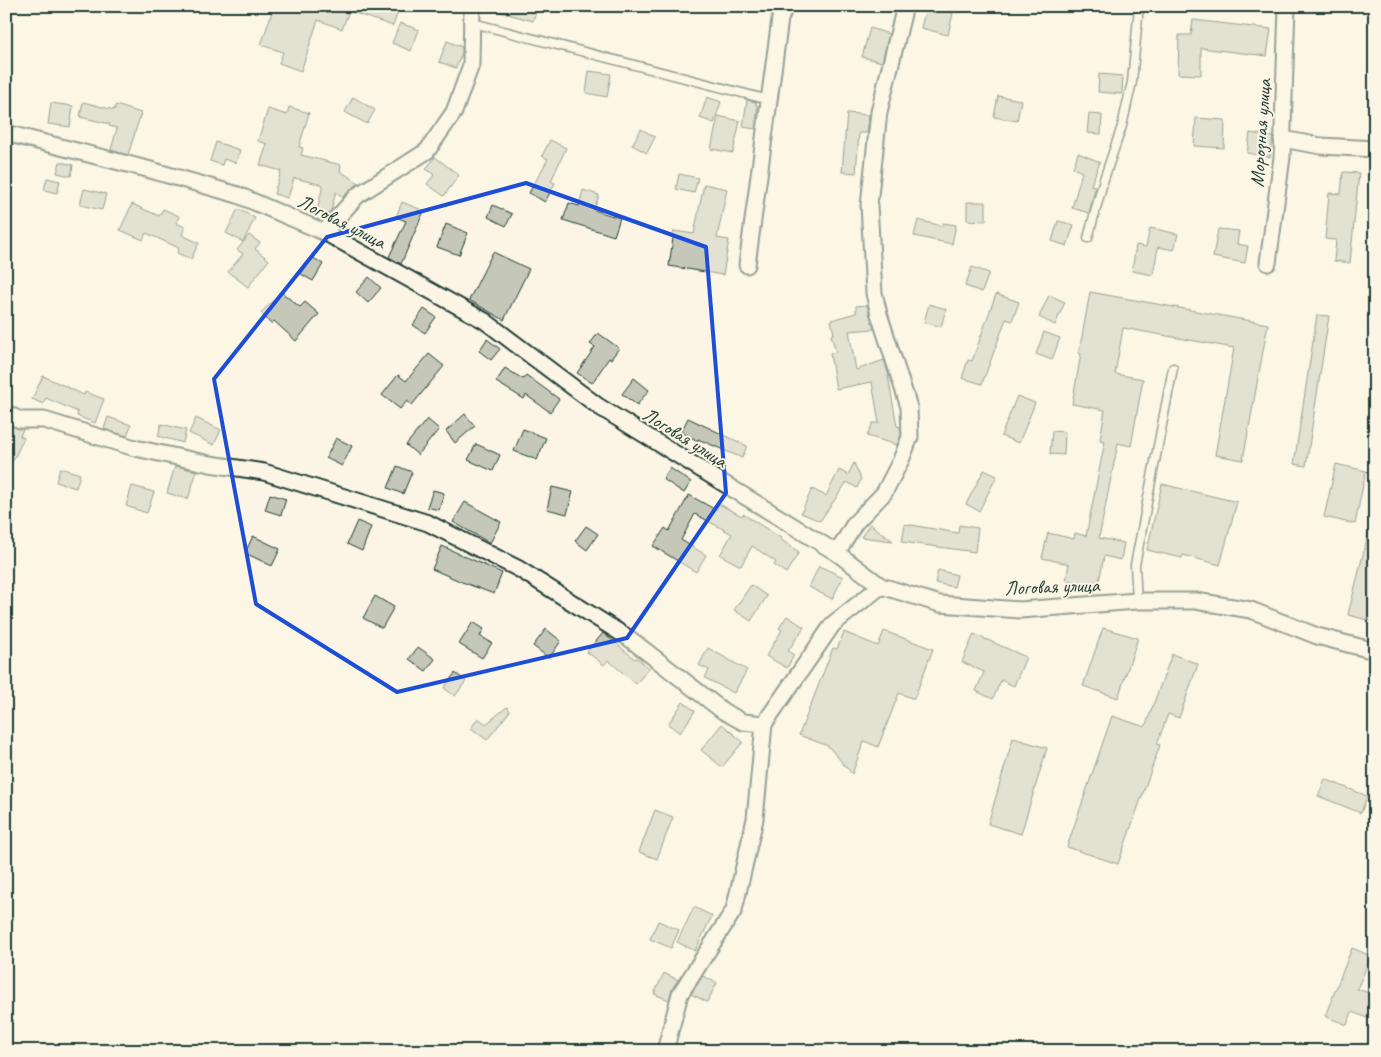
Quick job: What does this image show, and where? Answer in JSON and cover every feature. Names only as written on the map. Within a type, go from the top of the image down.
[{"type":"street","points":[[324,232],[358,195],[427,151],[454,112],[471,65],[472,6]]},
{"type":"street","points":[[747,266],[780,19],[785,6]]},
{"type":"street","points":[[837,553],[855,523],[884,493],[901,460],[910,437],[909,407],[874,293],[869,205],[879,112],[905,6]]},
{"type":"street","name":"Морозная улица","points":[[1268,263],[1282,157],[1288,6]]},
{"type":"street","name":"Логовая улица","points":[[6,133],[147,169],[238,195],[324,232],[485,320],[598,406],[837,553],[881,586],[940,604],[1011,609],[1137,602],[1196,601],[1251,610],[1317,636],[1375,651]]},
{"type":"street","points":[[1282,139],[1321,146],[1375,149]]},
{"type":"street","points":[[6,413],[20,420],[44,420],[135,448],[210,464],[264,472],[428,523],[519,569],[630,639],[723,710],[743,722],[764,724]]},
{"type":"street","points":[[665,1051],[680,994],[734,910],[755,819],[764,724],[833,624],[881,586]]},
{"type":"lane","points":[[1088,238],[1104,179],[1122,126],[1132,82],[1139,6]]},
{"type":"lane","points":[[473,23],[769,100]]},
{"type":"lane","points":[[1137,602],[1135,565],[1173,368]]},
{"type":"highlighted area","points":[[526,183],[706,247],[726,493],[627,638],[397,692],[256,604],[214,379],[327,237]]},
{"type":"building","points":[[274,6],[294,6],[306,11],[308,6],[400,6],[393,26],[349,11],[342,29],[318,20],[301,71],[279,63],[283,52],[261,45]]},
{"type":"building","points":[[493,6],[538,6],[533,21],[493,10]]},
{"type":"building","points":[[926,7],[953,13],[948,35],[921,28]]},
{"type":"building","points":[[1193,20],[1271,29],[1267,56],[1201,48],[1201,75],[1178,74],[1179,35],[1191,35]]},
{"type":"building","points":[[400,23],[419,30],[411,51],[392,43]]},
{"type":"building","points":[[870,28],[889,34],[882,62],[862,57]]},
{"type":"building","points":[[447,41],[462,47],[462,53],[456,68],[439,62]]},
{"type":"building","points":[[589,71],[611,74],[607,97],[586,93]]},
{"type":"building","points":[[1099,74],[1123,76],[1122,94],[1098,92]]},
{"type":"building","points":[[998,96],[1021,100],[1017,121],[994,117]]},
{"type":"building","points":[[353,97],[375,110],[367,124],[345,112]]},
{"type":"building","points":[[707,97],[721,102],[714,123],[700,118]]},
{"type":"building","points":[[747,100],[756,102],[756,105],[758,105],[755,129],[743,127]]},
{"type":"building","points":[[83,102],[114,110],[116,105],[141,113],[128,155],[111,150],[117,128],[109,126],[110,124],[80,117]]},
{"type":"building","points":[[51,103],[73,106],[70,127],[48,124]]},
{"type":"building","points":[[289,107],[309,113],[299,147],[303,148],[301,155],[341,165],[340,171],[359,183],[343,197],[336,192],[328,214],[317,211],[323,185],[294,178],[288,198],[274,194],[281,171],[260,165],[267,144],[258,141],[268,109],[287,115]]},
{"type":"building","points":[[847,113],[869,115],[867,133],[859,133],[856,173],[842,172]]},
{"type":"building","points":[[1089,114],[1102,115],[1101,134],[1087,133]]},
{"type":"building","points":[[718,116],[740,121],[733,153],[711,149]]},
{"type":"building","points":[[1196,118],[1225,120],[1224,148],[1194,146]]},
{"type":"building","points":[[641,129],[655,137],[647,153],[632,145]]},
{"type":"building","points":[[1250,133],[1273,137],[1270,157],[1247,153]]},
{"type":"building","points":[[550,140],[566,148],[551,181],[555,183],[545,202],[529,193],[548,159],[542,156]]},
{"type":"building","points":[[216,142],[240,150],[236,163],[224,159],[222,165],[210,161]]},
{"type":"building","points":[[1078,153],[1100,162],[1091,185],[1096,186],[1089,213],[1072,208],[1082,172],[1073,168]]},
{"type":"building","points":[[435,157],[459,175],[444,196],[427,184],[434,175],[426,169]]},
{"type":"building","points":[[60,162],[73,165],[71,176],[57,173]]},
{"type":"building","points":[[1343,172],[1359,173],[1350,263],[1334,261],[1336,240],[1325,239],[1329,193],[1341,194]]},
{"type":"building","points":[[679,174],[698,178],[694,193],[676,189]]},
{"type":"building","points":[[47,178],[60,181],[57,193],[44,190]]},
{"type":"building","points":[[704,184],[727,189],[717,238],[729,240],[723,275],[669,266],[674,231],[694,234]]},
{"type":"building","points":[[84,189],[106,194],[102,210],[80,205]]},
{"type":"building","points":[[583,190],[599,195],[594,210],[620,218],[614,236],[563,220],[569,203],[579,206]]},
{"type":"building","points":[[402,202],[424,211],[401,264],[389,257],[406,221],[396,217]]},
{"type":"building","points":[[967,202],[986,202],[986,221],[967,220]]},
{"type":"building","points":[[132,204],[159,216],[163,209],[179,216],[176,223],[185,227],[182,235],[199,243],[191,259],[177,253],[179,248],[146,233],[143,240],[120,230]]},
{"type":"building","points":[[493,205],[512,214],[506,226],[488,217]]},
{"type":"building","points":[[238,209],[255,218],[243,242],[226,233]]},
{"type":"building","points":[[918,220],[942,226],[943,223],[956,225],[952,244],[914,236]]},
{"type":"building","points":[[1058,221],[1074,225],[1067,246],[1052,241]]},
{"type":"building","points":[[446,224],[468,233],[459,255],[437,247]]},
{"type":"building","points":[[1150,228],[1178,234],[1174,250],[1158,247],[1153,275],[1132,271],[1136,245],[1146,247]]},
{"type":"building","points":[[1218,229],[1239,231],[1237,244],[1248,246],[1245,263],[1213,257]]},
{"type":"building","points":[[249,235],[260,243],[255,249],[269,260],[248,287],[228,272],[243,254],[237,250]]},
{"type":"building","points":[[493,252],[529,269],[504,320],[469,300]]},
{"type":"building","points":[[312,257],[323,264],[313,281],[301,274]]},
{"type":"building","points":[[972,267],[989,273],[982,292],[965,286]]},
{"type":"building","points":[[369,277],[381,288],[368,303],[356,292]]},
{"type":"building","points":[[281,292],[300,307],[305,302],[319,314],[296,341],[274,321],[271,324],[261,313]]},
{"type":"building","points":[[1090,292],[1268,324],[1243,460],[1215,455],[1234,348],[1123,328],[1115,374],[1143,379],[1131,446],[1118,443],[1099,538],[1124,543],[1121,560],[1104,556],[1098,587],[1066,580],[1069,564],[1042,558],[1048,533],[1074,539],[1075,533],[1086,536],[1105,441],[1100,440],[1105,410],[1072,404]]},
{"type":"building","points":[[996,294],[1019,302],[1012,321],[1006,319],[982,384],[962,378],[968,360],[972,361]]},
{"type":"building","points":[[1049,295],[1065,302],[1055,325],[1039,317]]},
{"type":"building","points":[[929,304],[946,309],[941,327],[924,322]]},
{"type":"building","points":[[867,305],[874,329],[849,331],[856,370],[884,360],[889,376],[897,426],[900,427],[901,435],[897,445],[867,436],[873,423],[879,423],[872,382],[836,389],[830,353],[836,352],[831,335],[834,334],[831,320],[856,313],[856,306]]},
{"type":"building","points":[[424,309],[436,317],[425,333],[413,325]]},
{"type":"building","points":[[1317,315],[1329,316],[1306,466],[1294,464]]},
{"type":"building","points":[[1044,332],[1060,338],[1052,360],[1036,354]]},
{"type":"building","points":[[598,333],[619,348],[611,359],[609,358],[592,383],[577,373],[595,347],[590,344]]},
{"type":"building","points":[[487,339],[500,349],[491,360],[479,351]]},
{"type":"building","points":[[429,354],[444,366],[412,405],[407,401],[400,409],[382,395],[398,375],[406,381]]},
{"type":"building","points":[[505,368],[523,379],[526,375],[559,399],[550,412],[526,395],[524,399],[496,382]]},
{"type":"building","points":[[43,376],[84,395],[85,392],[104,399],[95,423],[77,416],[78,412],[46,398],[43,404],[32,399]]},
{"type":"building","points":[[634,378],[649,390],[637,405],[622,394]]},
{"type":"building","points":[[1017,396],[1035,403],[1019,443],[1001,436]]},
{"type":"building","points":[[465,414],[475,426],[455,443],[446,431]]},
{"type":"building","points":[[108,417],[131,425],[127,436],[104,429]]},
{"type":"building","points":[[196,418],[221,430],[214,445],[189,433]]},
{"type":"building","points":[[688,418],[747,446],[742,458],[698,439],[698,441],[681,432]]},
{"type":"building","points":[[427,419],[439,429],[418,455],[406,445]]},
{"type":"building","points":[[161,424],[186,430],[183,443],[158,436]]},
{"type":"building","points":[[9,425],[23,429],[20,436],[24,438],[6,475],[6,431]]},
{"type":"building","points":[[523,429],[546,438],[537,460],[514,451]]},
{"type":"building","points":[[1052,431],[1065,432],[1064,455],[1050,454]]},
{"type":"building","points":[[336,438],[352,446],[342,466],[326,458]]},
{"type":"building","points":[[476,444],[500,455],[493,471],[468,460]]},
{"type":"building","points":[[854,463],[861,479],[857,488],[847,482],[820,521],[801,513],[812,489],[826,496],[839,470],[848,475]]},
{"type":"building","points":[[1336,464],[1366,471],[1355,524],[1324,517]]},
{"type":"building","points":[[175,466],[197,471],[188,499],[167,493]]},
{"type":"building","points":[[397,466],[412,472],[403,494],[388,488]]},
{"type":"building","points":[[60,468],[80,474],[76,488],[56,482]]},
{"type":"building","points":[[670,468],[691,482],[684,493],[663,479]]},
{"type":"building","points":[[984,470],[997,476],[979,511],[966,504]]},
{"type":"building","points":[[1162,484],[1237,502],[1220,565],[1183,555],[1182,558],[1147,550]]},
{"type":"building","points":[[132,486],[154,492],[147,513],[126,506]]},
{"type":"building","points":[[552,487],[573,492],[567,514],[547,509]]},
{"type":"building","points":[[433,490],[444,493],[439,510],[427,507]]},
{"type":"building","points":[[270,494],[286,499],[281,515],[265,510]]},
{"type":"building","points":[[689,495],[716,510],[719,504],[742,516],[743,514],[799,552],[786,573],[774,565],[776,562],[752,546],[741,566],[720,555],[732,534],[695,514],[681,540],[706,555],[696,572],[653,546],[665,528],[669,531]]},
{"type":"building","points":[[465,502],[501,522],[490,543],[453,522]]},
{"type":"building","points":[[357,521],[371,527],[362,551],[347,544]]},
{"type":"building","points":[[870,524],[893,541],[861,537]]},
{"type":"building","points":[[905,524],[958,533],[959,525],[978,528],[975,552],[902,542]]},
{"type":"building","points":[[586,526],[598,534],[587,550],[575,541]]},
{"type":"building","points":[[1370,526],[1375,527],[1375,622],[1348,615]]},
{"type":"building","points":[[253,536],[280,549],[272,566],[245,553]]},
{"type":"building","points":[[442,546],[502,573],[494,594],[432,569]]},
{"type":"building","points":[[819,566],[843,577],[832,599],[809,587]]},
{"type":"building","points":[[938,570],[957,575],[954,587],[935,583]]},
{"type":"building","points":[[751,585],[767,596],[751,621],[734,610]]},
{"type":"building","points":[[375,596],[394,607],[382,628],[363,618]]},
{"type":"building","points":[[787,616],[804,627],[788,651],[794,655],[787,668],[766,656],[782,630],[779,628]]},
{"type":"building","points":[[473,622],[484,629],[480,636],[492,643],[482,658],[459,644]]},
{"type":"building","points":[[1103,628],[1138,638],[1118,698],[1083,686]]},
{"type":"building","points":[[546,629],[561,641],[549,658],[533,646]]},
{"type":"building","points":[[884,631],[933,649],[914,699],[899,693],[878,747],[864,741],[852,774],[828,746],[799,735],[833,648],[837,649],[844,632],[878,646]]},
{"type":"building","points":[[603,633],[649,668],[636,684],[608,660],[604,665],[587,652]]},
{"type":"building","points":[[974,634],[1026,657],[1014,686],[1001,680],[993,699],[976,691],[984,672],[962,662]]},
{"type":"building","points":[[418,647],[435,659],[426,671],[409,659]]},
{"type":"building","points":[[708,648],[747,670],[734,693],[705,678],[709,670],[699,665]]},
{"type":"building","points":[[1172,654],[1198,664],[1179,718],[1168,714],[1157,744],[1160,745],[1118,864],[1067,847],[1112,716],[1145,727]]},
{"type":"building","points":[[455,673],[466,681],[455,696],[444,688]]},
{"type":"building","points":[[683,702],[695,711],[680,733],[668,724]]},
{"type":"building","points":[[507,707],[510,711],[487,740],[471,728],[478,718],[486,724]]},
{"type":"building","points":[[722,724],[743,742],[722,767],[701,750]]},
{"type":"building","points":[[1013,738],[1047,748],[1021,834],[988,824]]},
{"type":"building","points":[[1325,779],[1367,796],[1361,813],[1318,796]]},
{"type":"building","points":[[655,810],[673,817],[657,859],[639,852]]},
{"type":"building","points":[[694,907],[712,916],[695,951],[677,942]]},
{"type":"building","points":[[658,921],[679,930],[671,948],[650,939]]},
{"type":"building","points":[[1352,948],[1371,956],[1357,989],[1375,995],[1375,1021],[1352,1012],[1347,1025],[1325,1016]]},
{"type":"building","points":[[664,973],[678,980],[672,989],[669,1000],[654,994]]},
{"type":"building","points":[[703,976],[717,983],[707,1002],[691,994]]}]
